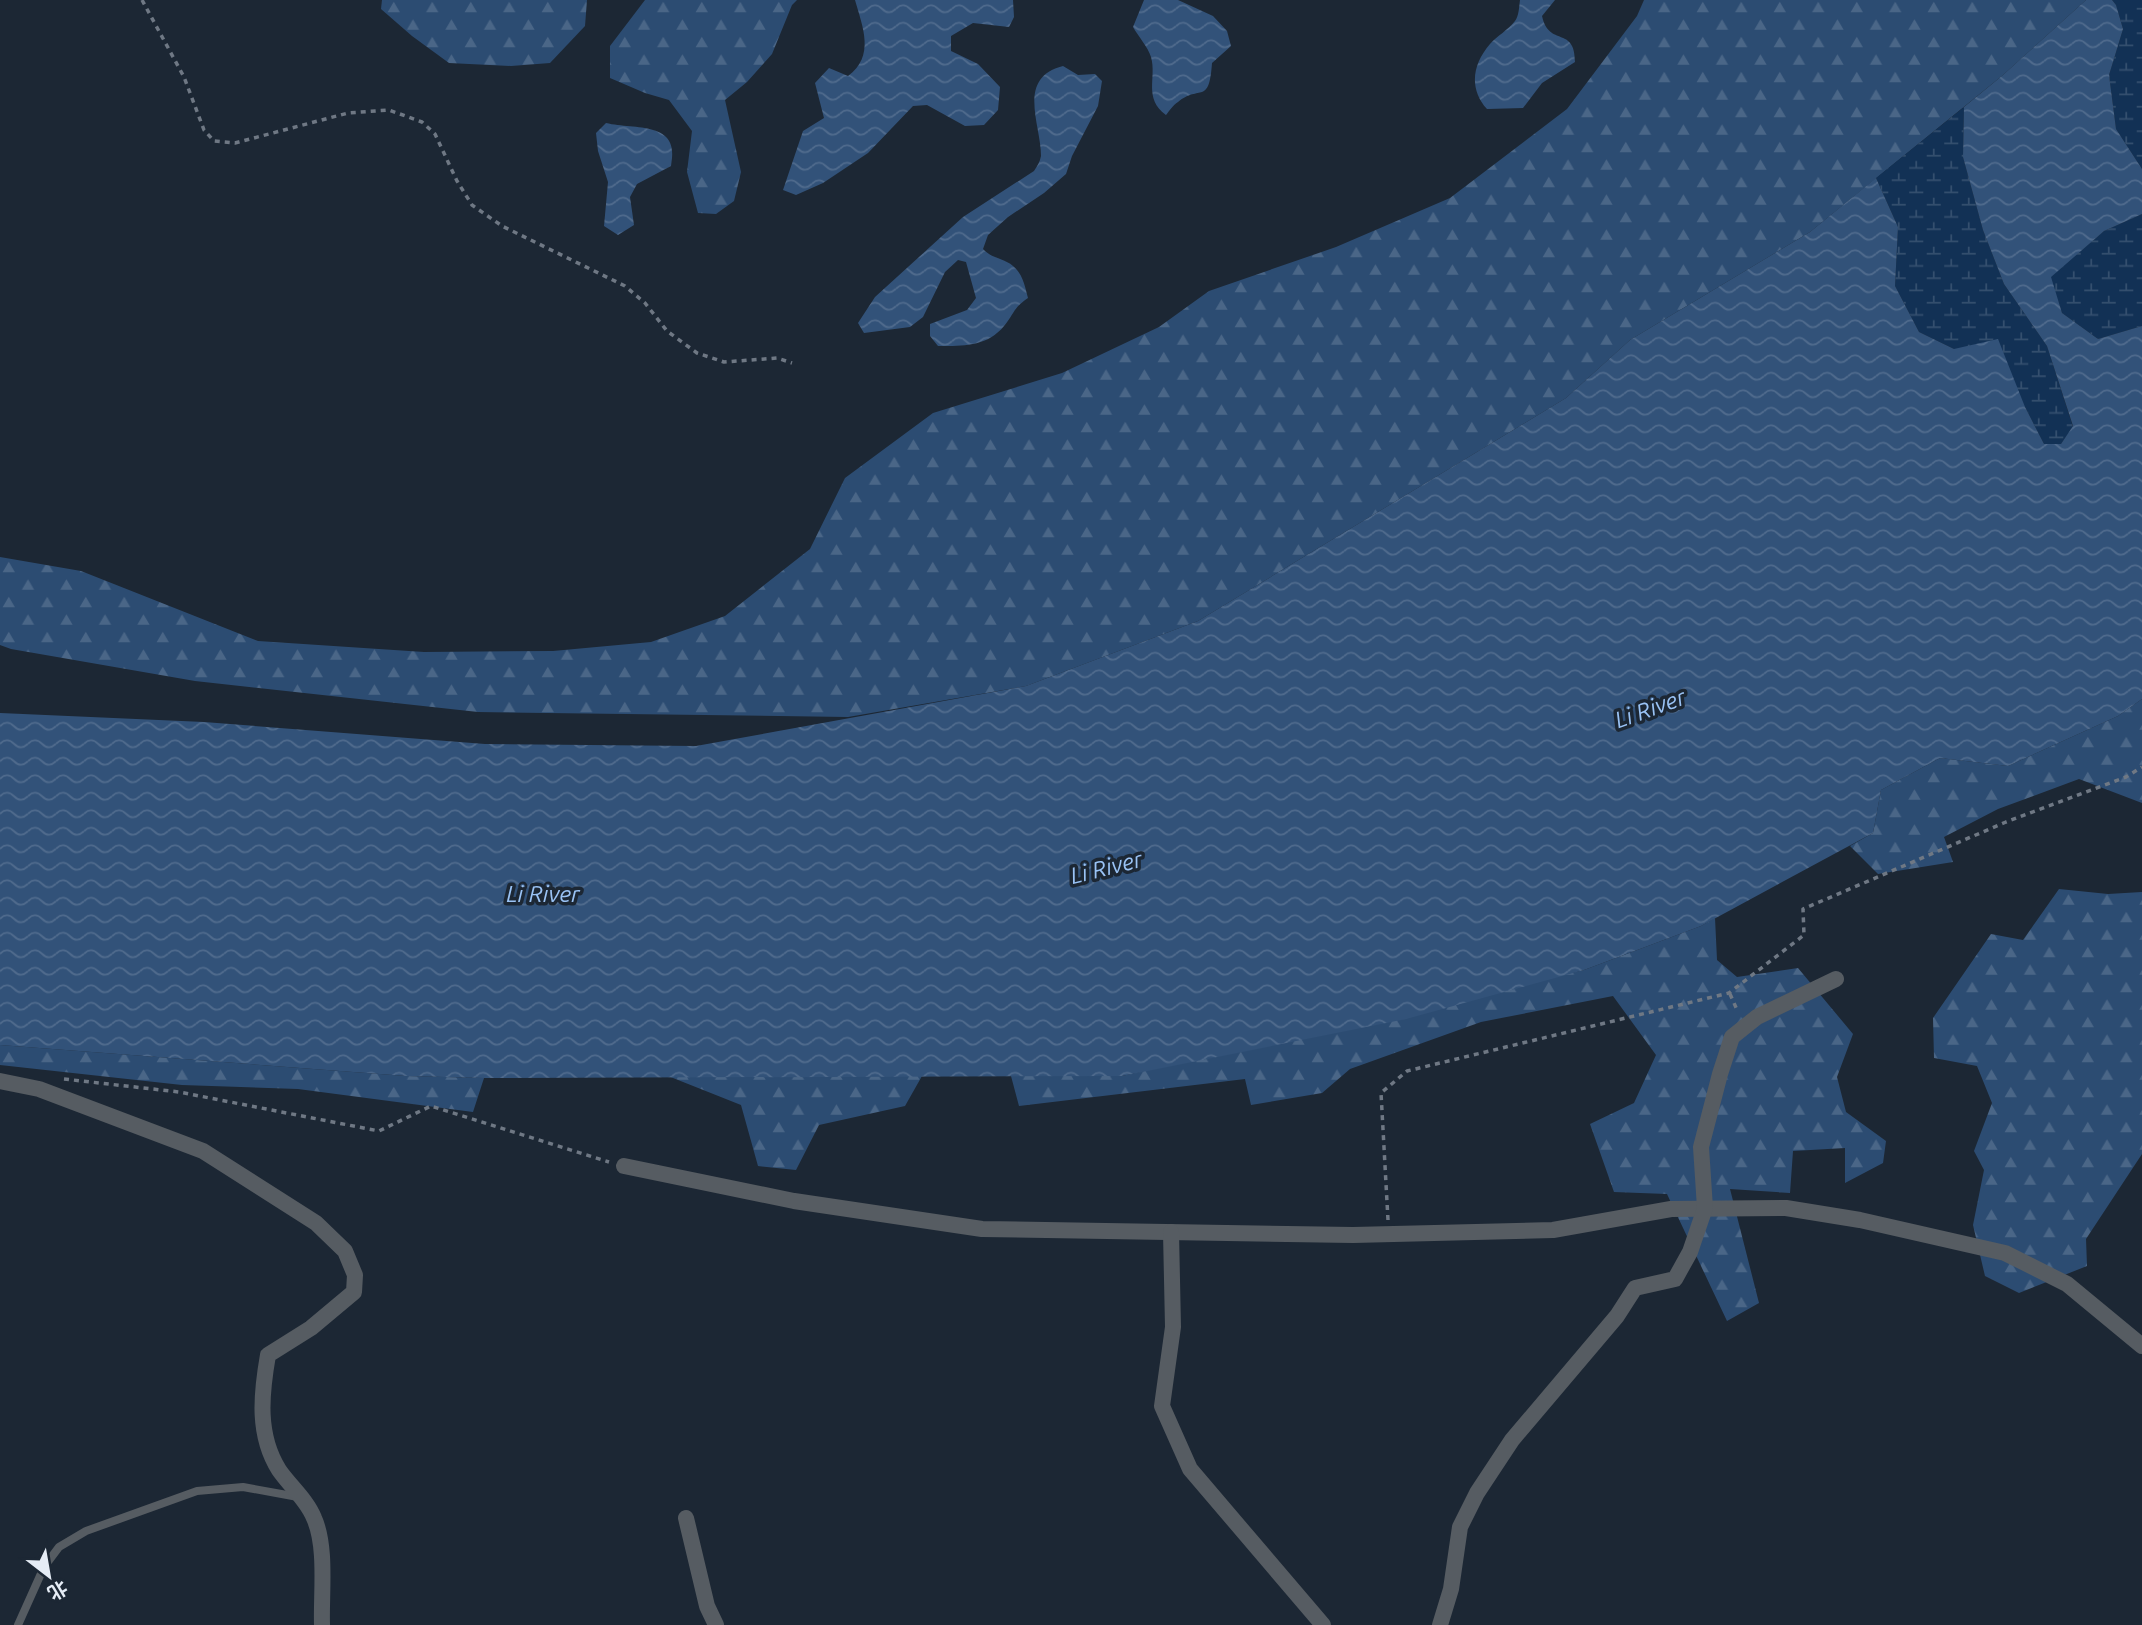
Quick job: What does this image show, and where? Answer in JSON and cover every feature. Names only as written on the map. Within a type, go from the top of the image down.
[{"type":"street","points":[[1440,1625],[1451,1589],[1460,1527],[1477,1493],[1512,1440],[1617,1316],[1635,1289],[1675,1279],[1690,1252],[1705,1209],[1701,1147],[1732,1037],[1757,1017],[1836,979]]},
{"type":"street","points":[[0,1081],[38,1089],[203,1151],[316,1223],[345,1251],[355,1275],[354,1292],[311,1328],[268,1355],[262,1386],[265,1441],[279,1470],[314,1517],[321,1544],[321,1625]]},
{"type":"street","points":[[624,1166],[794,1201],[982,1229],[1389,1234],[1553,1230],[1671,1209],[1786,1208],[1860,1220],[2006,1253],[2067,1284],[2142,1346]]},
{"type":"street","points":[[1171,1232],[1173,1326],[1162,1406],[1190,1469],[1323,1625]]},
{"type":"street","points":[[686,1518],[707,1606],[716,1625]]},
{"type":"lane","points":[[18,1625],[44,1567],[59,1547],[86,1531],[197,1491],[243,1488],[301,1498]]},
{"type":"path","points":[[142,0],[184,77],[204,130],[214,141],[235,143],[348,113],[389,110],[422,122],[435,134],[472,205],[502,226],[625,286],[645,303],[667,331],[697,353],[724,362],[776,358],[792,363]]},
{"type":"path","points":[[1389,1234],[1381,1093],[1407,1071],[1730,993],[1804,935],[1803,909],[2006,822],[2126,777],[2142,767]]},
{"type":"path","points":[[58,1079],[178,1092],[379,1131],[431,1106],[624,1166]]},
{"type":"green space","points":[[382,0],[587,0],[585,26],[550,63],[511,66],[449,63],[381,9]]},
{"type":"green space","points":[[645,0],[797,0],[792,5],[772,54],[747,82],[725,100],[741,172],[734,201],[716,214],[698,213],[687,172],[692,131],[669,100],[610,78],[610,46]]},
{"type":"green space","points":[[1644,0],[2086,0],[2003,75],[1810,232],[1630,340],[1566,398],[1198,621],[1026,686],[848,717],[478,712],[195,681],[0,645],[0,557],[81,571],[258,641],[424,652],[553,651],[651,642],[725,616],[810,549],[845,478],[933,413],[1062,373],[1159,327],[1209,291],[1336,247],[1450,198],[1567,109],[1637,16]]},
{"type":"green space","points":[[2112,0],[2142,0],[2142,169],[2116,129],[2109,75],[2123,29]]},
{"type":"green space","points":[[1964,107],[1963,157],[1983,230],[2004,284],[2047,346],[2073,427],[2061,444],[2044,444],[2025,407],[1954,349],[1919,332],[1895,286],[1898,227],[1876,178]]},
{"type":"green space","points":[[2142,214],[2142,326],[2098,339],[2062,313],[2050,277],[2104,231]]},
{"type":"green space","points":[[2142,699],[2142,803],[2079,779],[1998,809],[1944,837],[1953,862],[1878,874],[1850,846],[1873,833],[1881,790],[1940,758],[2008,766],[2118,716]]},
{"type":"green space","points":[[2059,889],[2108,894],[2142,892],[2142,1154],[2086,1239],[2087,1266],[2019,1293],[1985,1276],[1973,1225],[1984,1170],[1974,1151],[1992,1103],[1977,1066],[1934,1058],[1933,1018],[1991,934],[2023,940]]},
{"type":"green space","points":[[1715,918],[1717,960],[1737,977],[1798,968],[1853,1034],[1837,1077],[1846,1112],[1886,1141],[1883,1163],[1845,1183],[1845,1148],[1793,1151],[1790,1193],[1730,1189],[1759,1303],[1727,1321],[1667,1194],[1614,1192],[1590,1124],[1634,1103],[1656,1055],[1613,996],[1481,1022],[1350,1069],[1322,1093],[1251,1105],[1245,1079],[1019,1106],[1011,1076],[1122,1076],[1584,970],[1701,926]]},
{"type":"green space","points":[[0,1045],[406,1076],[484,1078],[473,1112],[298,1089],[182,1085],[0,1065]]},
{"type":"green space","points":[[668,1076],[922,1076],[905,1106],[819,1125],[796,1170],[758,1166],[741,1105]]},
{"type":"water","points":[[855,0],[1013,0],[1014,17],[1009,27],[973,23],[951,36],[951,51],[978,64],[1000,87],[998,110],[984,125],[965,126],[927,105],[913,106],[868,153],[823,183],[796,195],[783,190],[803,131],[824,118],[815,83],[829,68],[848,76],[862,60],[865,41]]},
{"type":"water","points":[[1144,0],[1178,0],[1213,16],[1227,31],[1231,46],[1212,63],[1206,89],[1186,97],[1166,115],[1155,102],[1153,95],[1151,57],[1133,27]]},
{"type":"water","points":[[1520,0],[1555,0],[1542,16],[1545,26],[1571,44],[1575,62],[1542,83],[1523,108],[1487,109],[1477,93],[1476,69],[1490,44],[1516,19]]},
{"type":"water","name":"Li River","points":[[2086,0],[2112,0],[2123,29],[2109,75],[2116,129],[2142,169],[2142,214],[2104,231],[2051,277],[2062,313],[2098,339],[2142,326],[2142,699],[2118,716],[2008,766],[1940,758],[1881,790],[1873,833],[1701,926],[1584,970],[1406,1019],[1122,1076],[406,1076],[0,1045],[0,713],[204,722],[485,744],[696,746],[1026,686],[1198,621],[1566,398],[1630,340],[1810,232],[1876,178],[1898,227],[1895,286],[1919,332],[1954,349],[1998,339],[2025,407],[2044,444],[2061,444],[2073,426],[2047,346],[2004,284],[1983,230],[1963,157],[1964,107]]},
{"type":"water","points":[[1063,66],[1078,75],[1095,74],[1102,81],[1098,106],[1072,156],[1066,174],[988,235],[983,249],[1016,269],[1028,298],[990,338],[974,344],[938,346],[930,336],[930,324],[967,310],[976,298],[966,262],[958,260],[945,272],[923,317],[910,327],[864,333],[858,323],[875,297],[963,217],[1034,171],[1041,156],[1034,104],[1035,91],[1049,72]]},
{"type":"water","points":[[606,123],[653,130],[669,141],[672,151],[671,166],[637,184],[630,197],[634,225],[618,235],[604,226],[608,182],[598,151],[596,133]]}]
